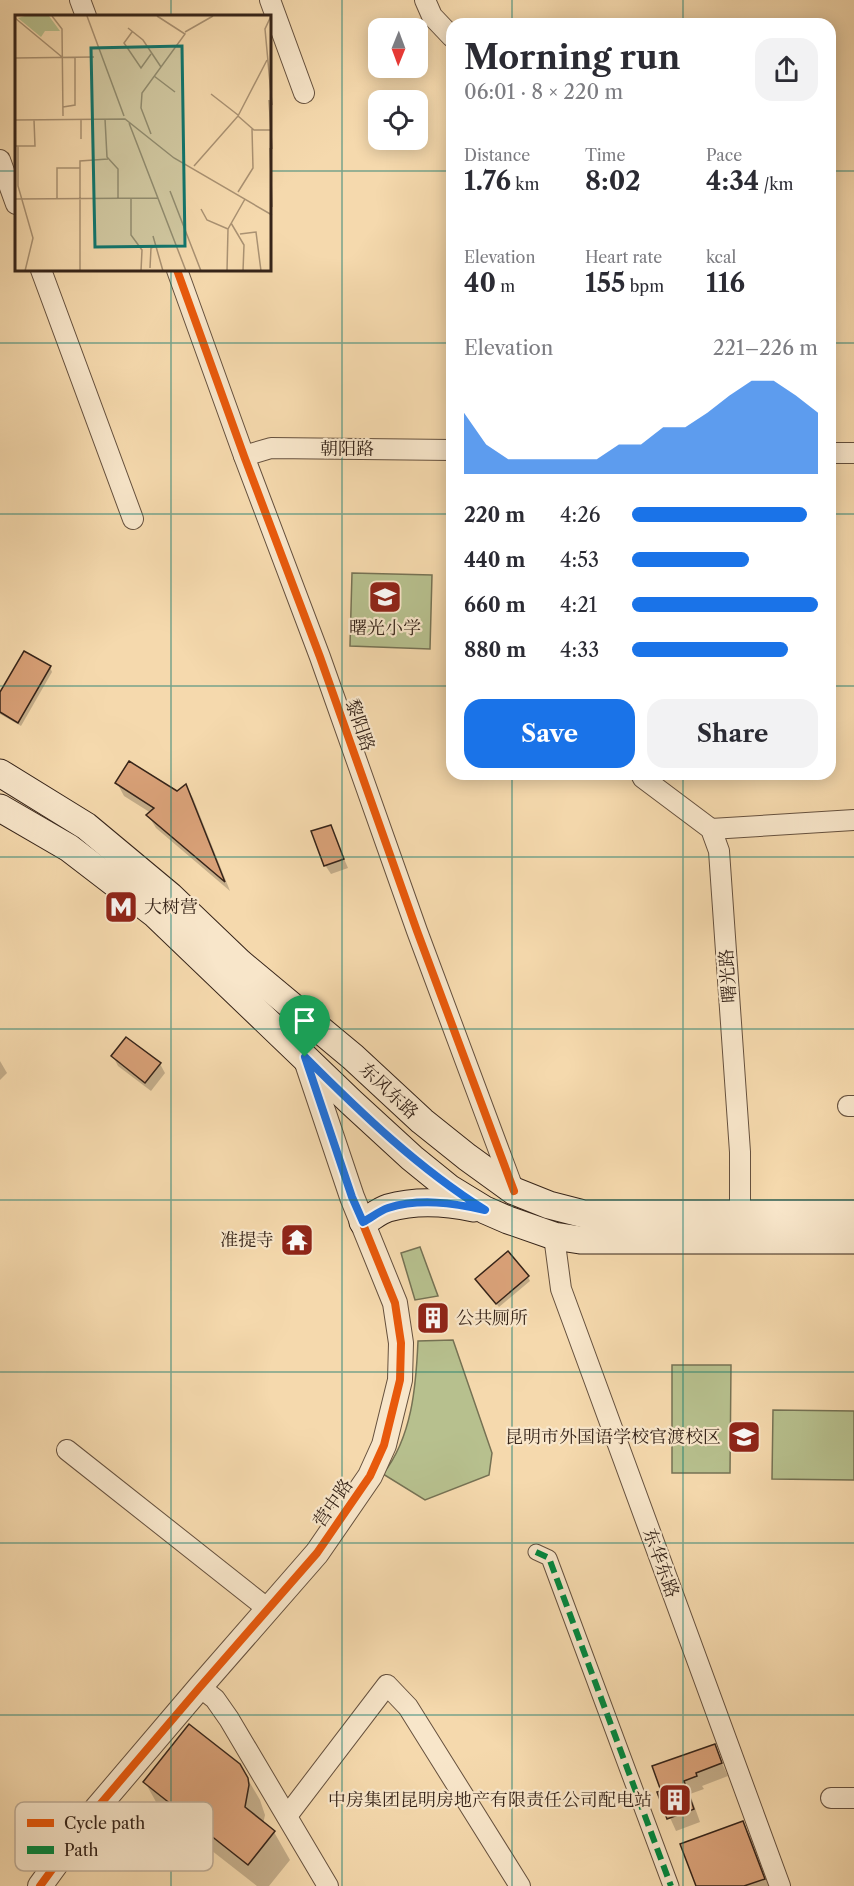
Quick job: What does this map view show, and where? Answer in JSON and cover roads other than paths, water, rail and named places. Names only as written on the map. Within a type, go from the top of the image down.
[{"type":"main road","name":"东风东路","points":[[0,773],[86,826],[170,896],[240,963],[354,1057],[422,1121],[514,1191],[549,1205],[584,1214],[854,1214]]},
{"type":"main road","name":"东风东路","points":[[0,808],[69,848],[155,914],[412,1158],[449,1188],[485,1210],[554,1236],[580,1239],[854,1240]]},
{"type":"main road","points":[[363,1222],[386,1209],[412,1203],[454,1203],[485,1210]]},
{"type":"street","points":[[80,0],[86,15]]},
{"type":"street","points":[[425,0],[432,16],[446,31]]},
{"type":"street","points":[[272,1],[304,93]]},
{"type":"street","points":[[0,160],[15,201]]},
{"type":"street","points":[[42,272],[133,519]]},
{"type":"street","name":"黎阳路","points":[[178,272],[514,1191]]},
{"type":"street","name":"朝阳路","points":[[244,456],[272,448],[446,450]]},
{"type":"street","points":[[836,453],[854,453]]},
{"type":"street","points":[[646,780],[711,829],[854,820]]},
{"type":"street","name":"曙光路","points":[[711,829],[719,851],[740,1152],[740,1214]]},
{"type":"street","name":"营中路","points":[[102,1802],[317,1553],[370,1476],[384,1445],[400,1380],[401,1352],[397,1314],[383,1268],[352,1197],[305,1057]]},
{"type":"street","name":"东华东路","points":[[554,1236],[561,1289],[780,1886]]},
{"type":"street","points":[[67,1450],[268,1609]]},
{"type":"street","points":[[536,1552],[549,1558],[671,1886]]},
{"type":"street","points":[[287,1816],[387,1685],[408,1707],[520,1886]]},
{"type":"street","points":[[200,1687],[215,1699],[230,1719],[328,1886]]},
{"type":"street","points":[[831,1798],[854,1798]]},
{"type":"street","name":"营中路","points":[[40,1886],[51,1871]]},
{"type":"place","name":"曙光小学","points":[[385,597]]},
{"type":"place","name":"大树营","points":[[121,907]]},
{"type":"place","name":"准提寺","points":[[297,1240]]},
{"type":"place","name":"公共厕所","points":[[433,1318]]},
{"type":"place","name":"昆明市外国语学校官渡校区","points":[[744,1437]]},
{"type":"place","name":"中房集团昆明房地产有限责任公司配电站","points":[[675,1800]]}]
